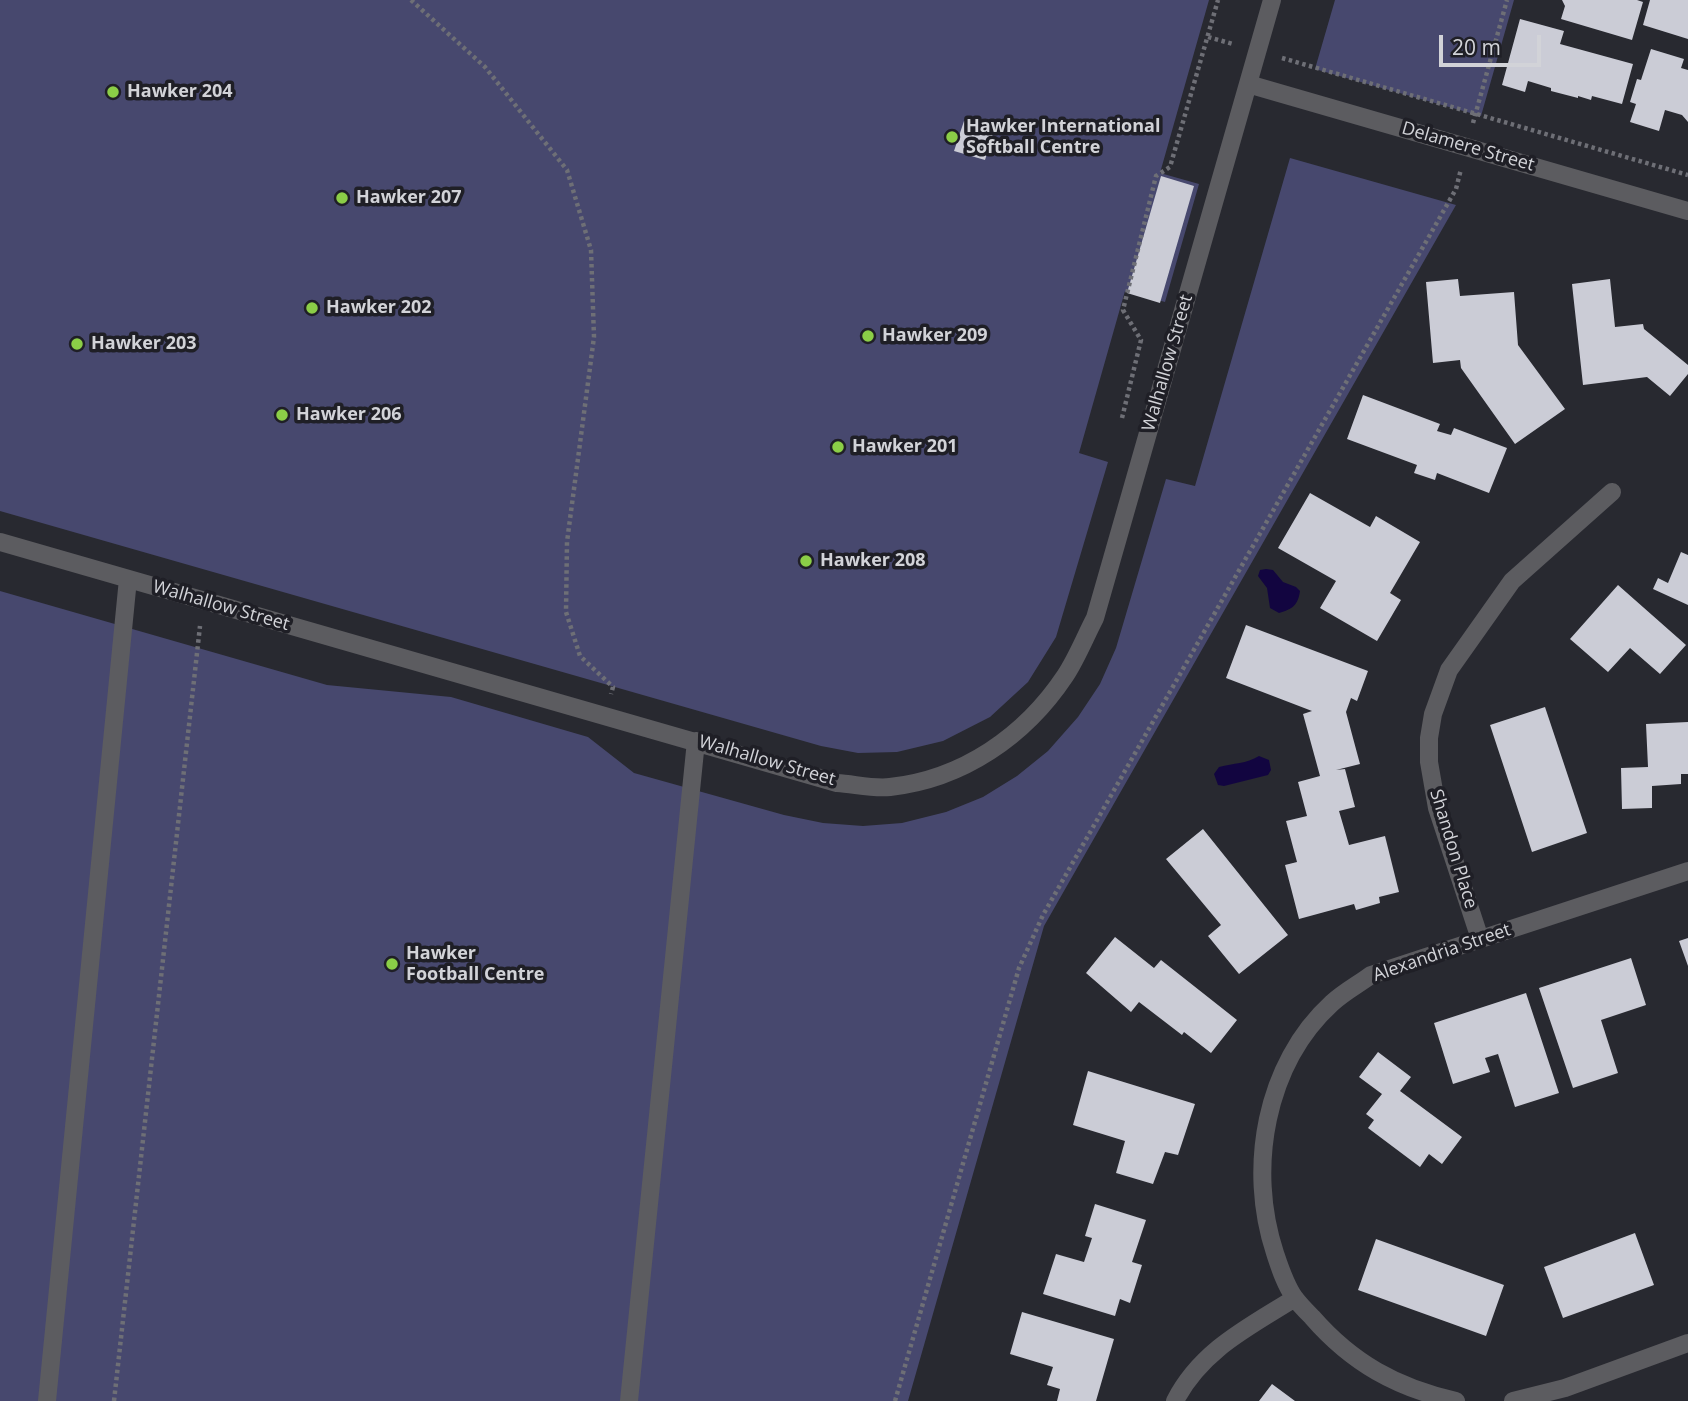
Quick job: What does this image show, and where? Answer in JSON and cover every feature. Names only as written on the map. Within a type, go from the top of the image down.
[{"type":"street","name":"Walhallow Street","points":[[0,542],[837,783],[888,787],[939,778],[964,768],[1010,738],[1051,697],[1067,673],[1095,618],[1272,0]]},
{"type":"street","name":"Delamere Street","points":[[1248,84],[1688,211]]},
{"type":"street","name":"Shandon Place","points":[[1480,939],[1437,808],[1429,762],[1433,714],[1449,670],[1512,581],[1612,492]]},
{"type":"street","points":[[47,1401],[128,579]]},
{"type":"street","points":[[629,1401],[696,741]]},
{"type":"street","name":"Alexandria Street","points":[[1456,1401],[1431,1396],[1380,1375],[1334,1342],[1295,1297],[1283,1275],[1266,1225],[1261,1171],[1263,1143],[1275,1090],[1299,1042],[1332,1003],[1371,975],[1688,870]]},
{"type":"street","points":[[1175,1401],[1186,1379],[1215,1349],[1295,1297]]},
{"type":"street","points":[[1513,1401],[1565,1388],[1688,1343]]},
{"type":"path","points":[[411,0],[485,67],[567,170],[591,250],[594,337],[567,542],[566,612],[580,656],[613,687],[607,717]]},
{"type":"path","points":[[1122,419],[1141,340],[1122,310],[1156,176],[1170,167],[1218,0]]},
{"type":"path","points":[[895,1401],[1019,968],[1043,915],[1456,188],[1507,0]]},
{"type":"path","points":[[1208,36],[1688,174]]},
{"type":"path","points":[[114,1401],[202,601]]},
{"type":"shaded area","points":[[0,0],[1209,0],[1160,173],[1199,184],[1165,302],[1125,291],[1079,453],[1108,462],[1056,637],[1028,682],[990,717],[943,741],[897,752],[858,753],[821,746],[0,511]]},
{"type":"shaded area","points":[[1335,0],[1514,0],[1481,116],[1315,69]]},
{"type":"shaded area","name":"Hawker Football Centre","points":[[1290,158],[1456,205],[1044,926],[908,1401],[0,1401],[0,591],[327,685],[451,697],[588,737],[634,773],[784,815],[823,823],[863,826],[902,823],[946,812],[983,797],[1017,776],[1048,751],[1078,717],[1100,684],[1116,648],[1166,479],[1195,486]]},
{"type":"shaded area","points":[[1260,570],[1273,570],[1283,582],[1300,591],[1298,600],[1291,608],[1279,613],[1270,608],[1267,588],[1258,576]]},
{"type":"shaded area","points":[[1259,756],[1269,760],[1271,770],[1268,775],[1224,786],[1218,785],[1214,774],[1219,767]]},
{"type":"building","points":[[1562,0],[1643,2],[1632,40],[1561,19],[1565,6]]},
{"type":"building","points":[[1650,0],[1688,0],[1688,39],[1643,25]]},
{"type":"building","points":[[1520,19],[1564,31],[1560,44],[1633,64],[1622,104],[1592,96],[1591,100],[1578,98],[1528,81],[1525,92],[1502,85]]},
{"type":"building","points":[[1651,49],[1684,59],[1681,68],[1688,70],[1688,122],[1682,115],[1665,110],[1659,131],[1630,122],[1636,104],[1630,102],[1637,79],[1641,80]]},
{"type":"building","points":[[964,121],[994,131],[985,160],[954,151]]},
{"type":"building","points":[[1161,176],[1194,186],[1160,303],[1127,293]]},
{"type":"building","points":[[1458,279],[1460,296],[1514,292],[1518,345],[1565,409],[1515,444],[1461,368],[1460,360],[1433,363],[1426,282]]},
{"type":"building","points":[[1610,279],[1615,327],[1643,324],[1644,329],[1688,365],[1688,374],[1670,396],[1647,377],[1583,385],[1572,284]]},
{"type":"building","points":[[1363,395],[1440,424],[1437,431],[1451,435],[1454,428],[1507,448],[1489,493],[1437,473],[1435,480],[1414,473],[1417,465],[1347,439]]},
{"type":"building","points":[[1310,493],[1370,527],[1376,516],[1420,542],[1390,593],[1401,600],[1377,641],[1320,608],[1336,581],[1278,548]]},
{"type":"building","points":[[1681,552],[1688,555],[1688,605],[1653,589],[1658,578],[1668,583]]},
{"type":"building","points":[[1618,585],[1686,645],[1660,674],[1630,648],[1608,672],[1570,639]]},
{"type":"building","points":[[1246,625],[1368,671],[1357,701],[1351,698],[1346,712],[1360,764],[1336,770],[1345,769],[1355,807],[1339,811],[1349,845],[1385,836],[1399,892],[1379,897],[1380,903],[1356,910],[1354,904],[1299,919],[1285,865],[1297,862],[1286,821],[1307,816],[1298,782],[1320,776],[1303,714],[1312,711],[1226,678]]},
{"type":"building","points":[[1545,707],[1587,833],[1532,852],[1490,725]]},
{"type":"building","points":[[1688,722],[1688,774],[1681,774],[1681,784],[1652,786],[1652,808],[1622,809],[1621,768],[1648,767],[1646,724]]},
{"type":"building","points":[[1203,829],[1288,935],[1239,974],[1208,936],[1221,925],[1166,859]]},
{"type":"building","points":[[1115,937],[1154,968],[1161,960],[1237,1020],[1211,1053],[1139,1002],[1131,1012],[1086,973]]},
{"type":"building","points":[[1688,938],[1688,966],[1679,941]]},
{"type":"building","points":[[1631,958],[1646,1005],[1601,1020],[1618,1073],[1573,1088],[1539,988]]},
{"type":"building","points":[[1526,993],[1559,1093],[1515,1107],[1498,1054],[1485,1058],[1490,1072],[1453,1084],[1434,1023]]},
{"type":"building","points":[[1378,1052],[1411,1077],[1400,1091],[1462,1137],[1442,1164],[1429,1154],[1420,1167],[1368,1128],[1374,1120],[1366,1114],[1382,1094],[1359,1077]]},
{"type":"building","points":[[1088,1071],[1195,1104],[1178,1155],[1165,1152],[1153,1184],[1116,1173],[1125,1141],[1073,1125]]},
{"type":"building","points":[[1095,1204],[1146,1220],[1132,1262],[1142,1265],[1130,1303],[1120,1299],[1115,1316],[1043,1294],[1056,1254],[1084,1262],[1092,1238],[1085,1236]]},
{"type":"building","points":[[1635,1233],[1654,1285],[1563,1318],[1544,1267]]},
{"type":"building","points":[[1376,1239],[1504,1285],[1486,1336],[1358,1290]]},
{"type":"building","points":[[1022,1312],[1114,1339],[1096,1401],[1057,1401],[1060,1389],[1047,1385],[1053,1367],[1010,1354]]},
{"type":"building","points":[[1272,1384],[1295,1401],[1259,1401]]},
{"type":"place","name":"Hawker 204","points":[[113,92]]},
{"type":"place","name":"Hawker International Softball Centre","points":[[952,137]]},
{"type":"place","name":"Hawker 207","points":[[342,198]]},
{"type":"place","name":"Hawker 202","points":[[312,308]]},
{"type":"place","name":"Hawker 209","points":[[868,336]]},
{"type":"place","name":"Hawker 203","points":[[77,344]]},
{"type":"place","name":"Hawker 206","points":[[282,415]]},
{"type":"place","name":"Hawker 201","points":[[838,447]]},
{"type":"place","name":"Hawker 208","points":[[806,561]]},
{"type":"place","name":"Hawker Football Centre","points":[[392,964]]}]
